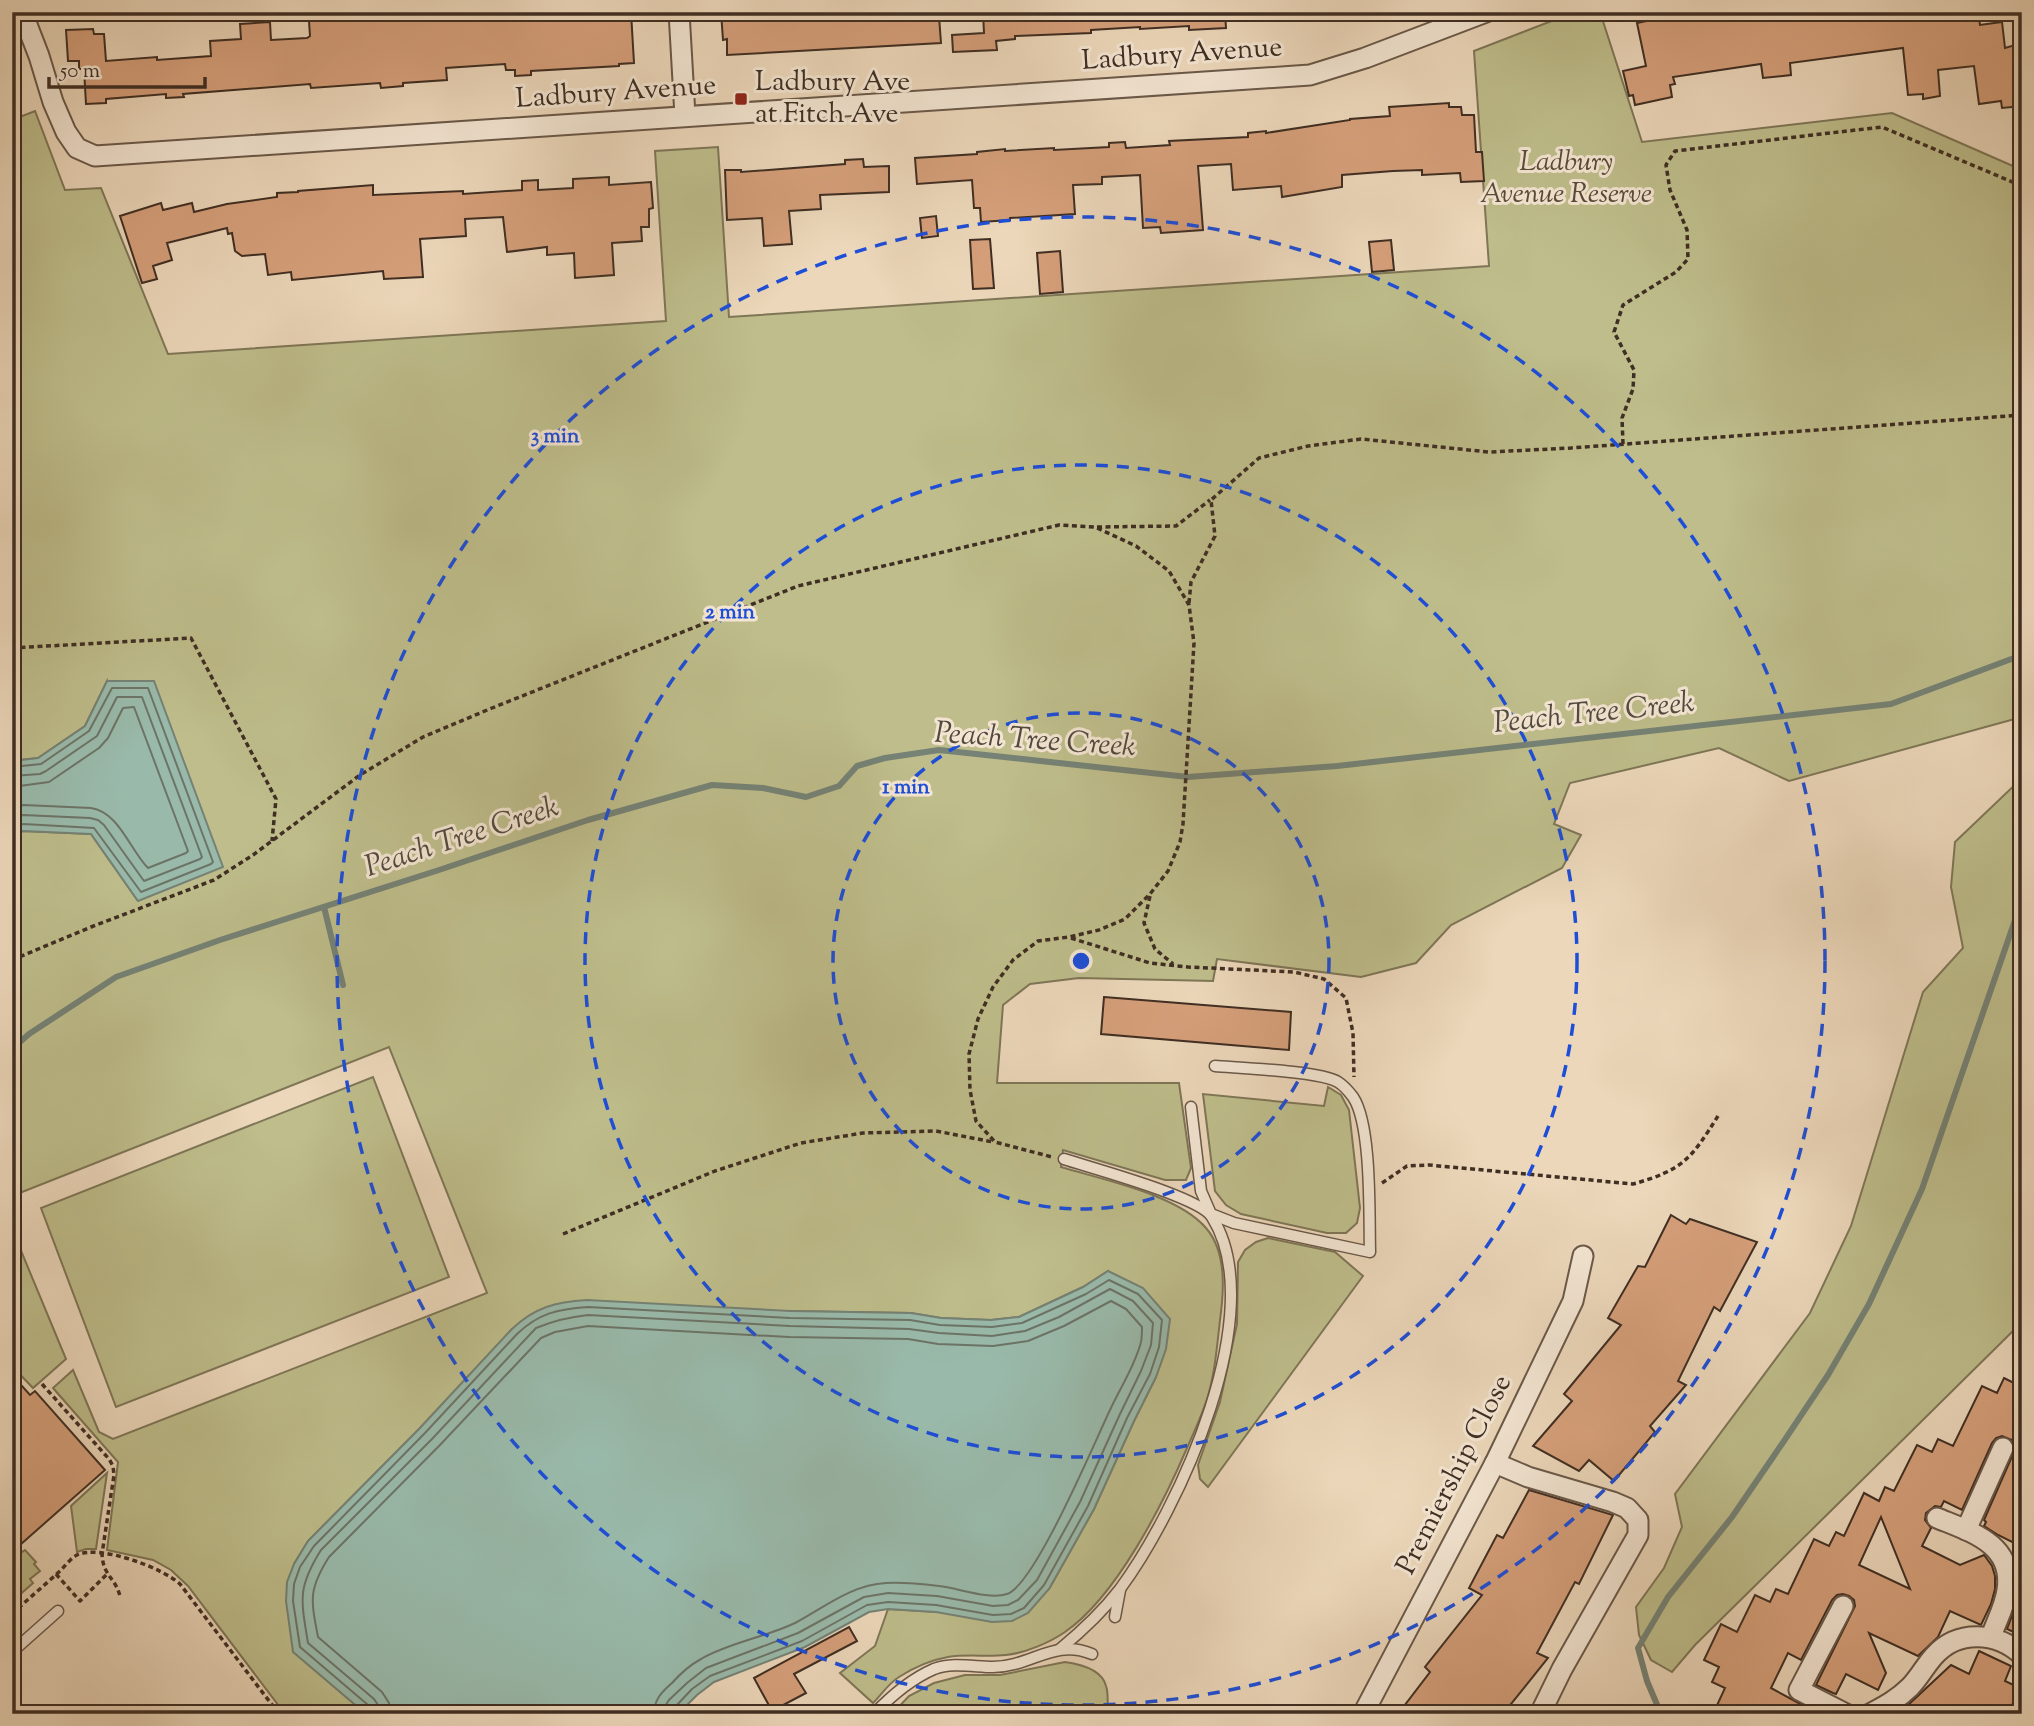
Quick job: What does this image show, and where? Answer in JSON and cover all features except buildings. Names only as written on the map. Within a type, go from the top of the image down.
[{"type":"street","name":"Ladbury Avenue","points":[[22,12],[66,132],[77,148],[95,156],[1310,75],[1365,58],[1486,12]]},
{"type":"street","points":[[678,12],[685,116]]},
{"type":"street","name":"Premiership Close","points":[[1363,1714],[1495,1463],[1573,1301],[1583,1256]]},
{"type":"street","points":[[1966,1530],[2004,1448]]},
{"type":"street","points":[[1495,1463],[1528,1477],[1613,1502],[1627,1508],[1638,1520],[1638,1535],[1562,1669],[1540,1714]]},
{"type":"street","points":[[1937,1518],[1984,1539],[2000,1554],[2008,1572],[2007,1593],[1991,1637]]},
{"type":"street","points":[[1843,1606],[1799,1690],[1846,1714]]},
{"type":"street","points":[[1870,1714],[1900,1696],[1913,1684],[1933,1657],[1949,1644],[1968,1638],[1991,1637],[2003,1641],[2022,1655]]},
{"type":"lane","points":[[1064,1160],[1177,1195],[1234,1223],[1370,1252],[1368,1172],[1362,1122],[1354,1098],[1337,1081],[1318,1076],[1215,1066]]},
{"type":"lane","points":[[874,1714],[910,1682],[937,1667],[996,1667],[1027,1661],[1060,1648],[1086,1628],[1120,1589],[1148,1546],[1180,1485],[1201,1437],[1216,1390],[1228,1329],[1231,1283],[1226,1249],[1201,1191],[1191,1107]]},
{"type":"lane","points":[[1115,1617],[1120,1589]]},
{"type":"lane","points":[[12,1652],[58,1611]]},
{"type":"lane","points":[[1060,1648],[1080,1649],[1092,1654]]},
{"type":"path","points":[[1623,444],[1622,418],[1633,389],[1634,370],[1614,332],[1623,305],[1675,272],[1688,259],[1687,230],[1670,190],[1666,165],[1675,151],[1882,127],[2022,186]]},
{"type":"path","points":[[12,960],[214,880],[272,841],[360,775],[423,737],[798,586],[1059,525],[1177,526],[1259,458],[1308,446],[1361,439],[1489,452],[2022,415]]},
{"type":"path","points":[[995,1142],[976,1121],[970,1090],[969,1054],[978,1019],[993,987],[1013,960],[1038,941],[1099,930],[1125,919],[1168,872],[1180,842],[1184,824],[1194,643],[1189,606],[1191,582],[1215,536],[1211,500]]},
{"type":"path","points":[[1095,527],[1136,545],[1169,571],[1189,606]]},
{"type":"path","points":[[12,648],[191,638],[276,799],[272,841]]},
{"type":"path","points":[[1150,894],[1144,923],[1155,949],[1175,966]]},
{"type":"path","points":[[1069,937],[1150,962],[1175,966],[1294,972],[1324,979],[1346,998],[1353,1032],[1354,1098]]},
{"type":"path","points":[[1369,1198],[1384,1181],[1407,1166],[1429,1165],[1633,1184],[1660,1177],[1682,1164],[1701,1143],[1718,1116]]},
{"type":"path","points":[[563,1234],[715,1171],[801,1143],[863,1133],[936,1131],[995,1142],[1064,1160]]},
{"type":"path","points":[[42,1384],[113,1466],[114,1475],[102,1554],[104,1569],[117,1586],[120,1596]]},
{"type":"path","points":[[12,1614],[77,1555],[85,1553],[122,1557],[155,1567],[172,1576],[279,1714]]},
{"type":"path","points":[[56,1574],[80,1601],[107,1574]]},
{"type":"green space","name":"Ladbury Avenue Reserve","points":[[1575,12],[1600,12],[1642,142],[1892,113],[2022,170],[2022,717],[1789,781],[1719,748],[1570,783],[1554,824],[1581,835],[1562,868],[1451,925],[1416,963],[1361,977],[1217,959],[1213,981],[1079,978],[1030,984],[1003,1005],[997,1083],[1179,1083],[1191,1168],[1186,1180],[1165,1180],[1063,1150],[1061,1167],[1139,1190],[1178,1206],[1206,1228],[1218,1248],[1221,1260],[1223,1284],[1215,1360],[1203,1411],[1151,1522],[1120,1573],[1084,1616],[1059,1636],[1037,1647],[1013,1654],[955,1656],[929,1662],[895,1680],[873,1703],[840,1673],[875,1646],[888,1609],[936,1612],[1049,1589],[1094,1509],[1156,1377],[1108,1271],[1083,1287],[1019,1317],[991,1320],[941,1318],[911,1313],[790,1311],[512,1329],[420,1428],[308,1541],[294,1564],[294,1652],[366,1714],[285,1714],[188,1586],[171,1570],[153,1560],[107,1550],[118,1462],[53,1388],[73,1370],[99,1432],[113,1439],[487,1293],[389,1047],[12,1196],[12,833],[23,831],[91,834],[138,901],[107,681],[85,726],[38,758],[12,761],[12,120],[35,111],[65,190],[101,188],[168,354],[666,321],[655,151],[718,147],[729,317],[1489,266],[1474,51]]},
{"type":"green space","points":[[2022,778],[2022,1339],[2017,1327],[1695,1645],[1672,1672],[1651,1660],[1639,1635],[1636,1607],[1664,1568],[1682,1527],[1675,1494],[1810,1313],[1851,1226],[1923,992],[1963,948],[1951,887],[1955,842]]},
{"type":"green space","points":[[373,1077],[449,1277],[116,1407],[41,1208]]},
{"type":"green space","points":[[1328,1087],[1341,1095],[1349,1110],[1360,1208],[1357,1223],[1346,1233],[1327,1233],[1241,1214],[1226,1205],[1215,1191],[1203,1094],[1324,1106]]},
{"type":"green space","points":[[12,1229],[66,1359],[33,1388],[12,1366]]},
{"type":"green space","points":[[1268,1238],[1335,1252],[1363,1276],[1208,1487],[1200,1479],[1198,1465],[1220,1402],[1237,1324],[1238,1262],[1245,1250]]},
{"type":"green space","points":[[107,1473],[96,1549],[77,1552],[71,1506]]},
{"type":"green space","points":[[20,1549],[22,1552],[25,1550],[36,1562],[34,1564],[40,1571],[30,1579],[33,1583],[16,1598],[19,1601],[12,1607],[12,1556]]},
{"type":"green space","points":[[1065,1662],[1083,1666],[1100,1675],[1107,1689],[1108,1714],[892,1714],[909,1696],[934,1683],[965,1675],[1000,1675]]},
{"type":"water","points":[[107,681],[154,681],[223,867],[138,901],[91,834],[23,831],[12,833],[12,761],[38,758],[85,726]]},
{"type":"water","points":[[1108,1271],[1143,1288],[1170,1319],[1166,1349],[1156,1377],[1094,1509],[1049,1589],[1028,1613],[1012,1621],[992,1622],[936,1612],[888,1609],[869,1612],[805,1647],[714,1682],[678,1714],[366,1714],[293,1652],[286,1601],[287,1582],[308,1541],[420,1428],[512,1329],[529,1315],[556,1304],[587,1300],[790,1311],[911,1313],[941,1318],[991,1320],[1019,1317],[1083,1287]]},
{"type":"waterway","name":"Peach Tree Creek","points":[[12,1049],[29,1034],[116,977],[220,940],[588,820],[712,785],[763,788],[806,797],[839,786],[857,766],[885,758],[939,750],[1188,777],[1337,766],[1891,704],[2022,655]]},
{"type":"waterway","points":[[1661,1714],[1647,1681],[1638,1648],[1668,1597],[1732,1517],[1784,1441],[1828,1375],[1869,1304],[1922,1189],[2022,900]]},
{"type":"waterway","points":[[324,907],[343,985]]},
{"type":"place","name":"Ladbury Ave at Fitch Ave","points":[[741,99]]}]
